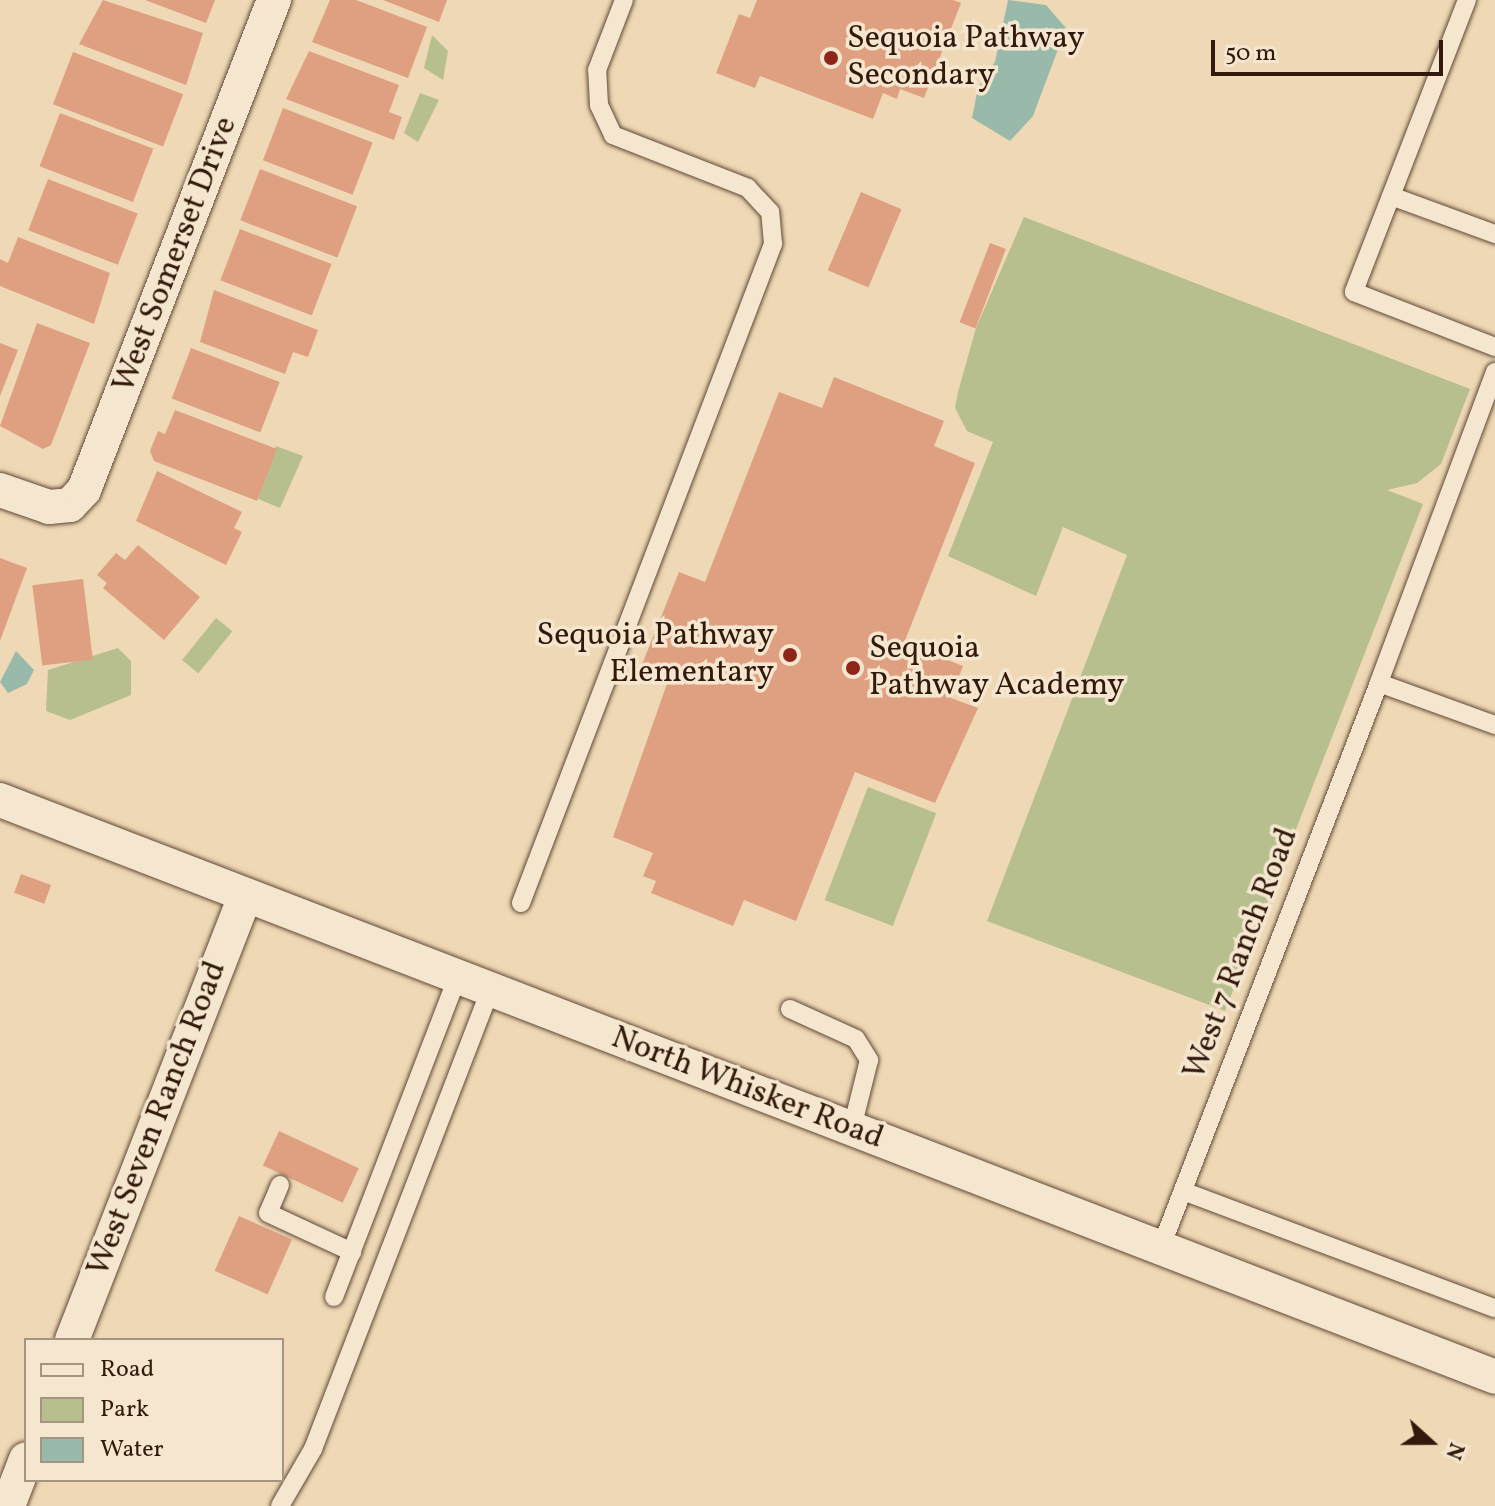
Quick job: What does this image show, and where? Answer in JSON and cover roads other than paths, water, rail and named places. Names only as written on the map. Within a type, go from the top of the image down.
[{"type":"street","name":"West Somerset Drive","points":[[0,490],[49,507],[70,505],[94,469],[274,0]]},
{"type":"street","name":"North Whisker Road","points":[[0,800],[456,981],[852,1128],[1495,1377]]},
{"type":"street","name":"West Seven Ranch Road","points":[[73,1338],[244,899]]},
{"type":"street","points":[[8,1506],[24,1464]]},
{"type":"lane","points":[[521,903],[773,244],[770,212],[748,188],[613,135],[599,105],[597,70],[624,0]]},
{"type":"lane","points":[[1467,0],[1354,292],[1495,347]]},
{"type":"lane","points":[[1391,196],[1495,234]]},
{"type":"lane","name":"West 7 Ranch Road","points":[[1161,1247],[1379,683],[1495,372]]},
{"type":"lane","points":[[1379,683],[1495,725]]},
{"type":"lane","points":[[334,1297],[456,981]]},
{"type":"lane","points":[[280,1506],[313,1449],[489,993]]},
{"type":"lane","points":[[790,1009],[856,1039],[869,1060],[852,1128]]},
{"type":"lane","points":[[280,1185],[268,1213],[352,1252]]},
{"type":"lane","points":[[1183,1191],[1495,1308]]},
{"type":"water","points":[[1008,0],[1046,5],[1066,28],[1033,116],[1010,141],[972,118],[978,88],[995,62]]},
{"type":"water","points":[[16,651],[34,670],[27,684],[8,693],[0,682]]},
{"type":"place","name":"Sequoia Pathway Secondary","points":[[831,58]]},
{"type":"place","name":"Sequoia Pathway Elementary","points":[[790,655]]},
{"type":"place","name":"Sequoia Pathway Academy","points":[[853,668]]}]
